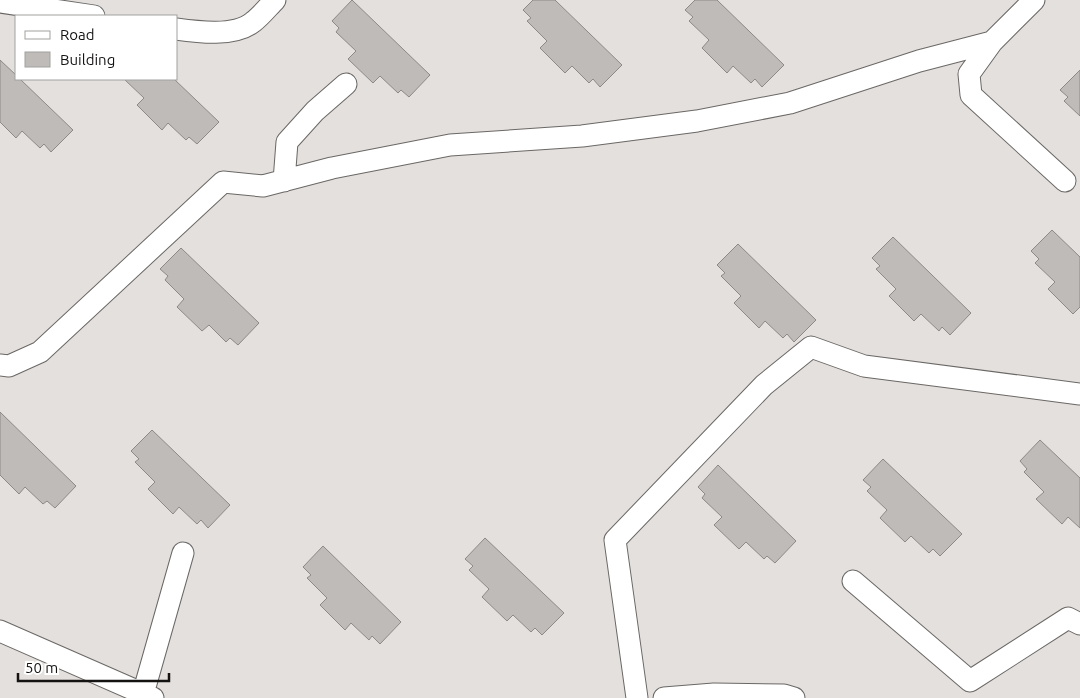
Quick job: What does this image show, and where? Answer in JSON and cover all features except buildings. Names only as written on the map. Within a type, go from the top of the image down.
[{"type":"street","points":[[178,29],[200,32],[231,31],[252,24],[276,0]]},
{"type":"street","points":[[1034,0],[992,42],[968,74],[971,95],[1065,181]]},
{"type":"street","points":[[0,2],[87,15]]},
{"type":"street","points":[[0,365],[9,366],[40,352],[223,182],[263,186],[332,168],[450,145],[582,136],[697,121],[790,103],[919,61],[992,42]]},
{"type":"street","points":[[284,181],[287,142],[315,111],[346,84]]},
{"type":"street","points":[[637,698],[615,540],[764,385],[810,347],[864,366],[1080,394]]},
{"type":"street","points":[[0,630],[148,696],[183,553]]},
{"type":"street","points":[[853,581],[970,681],[1068,618],[1080,624]]},
{"type":"street","points":[[664,698],[714,694],[784,695],[794,698]]}]
